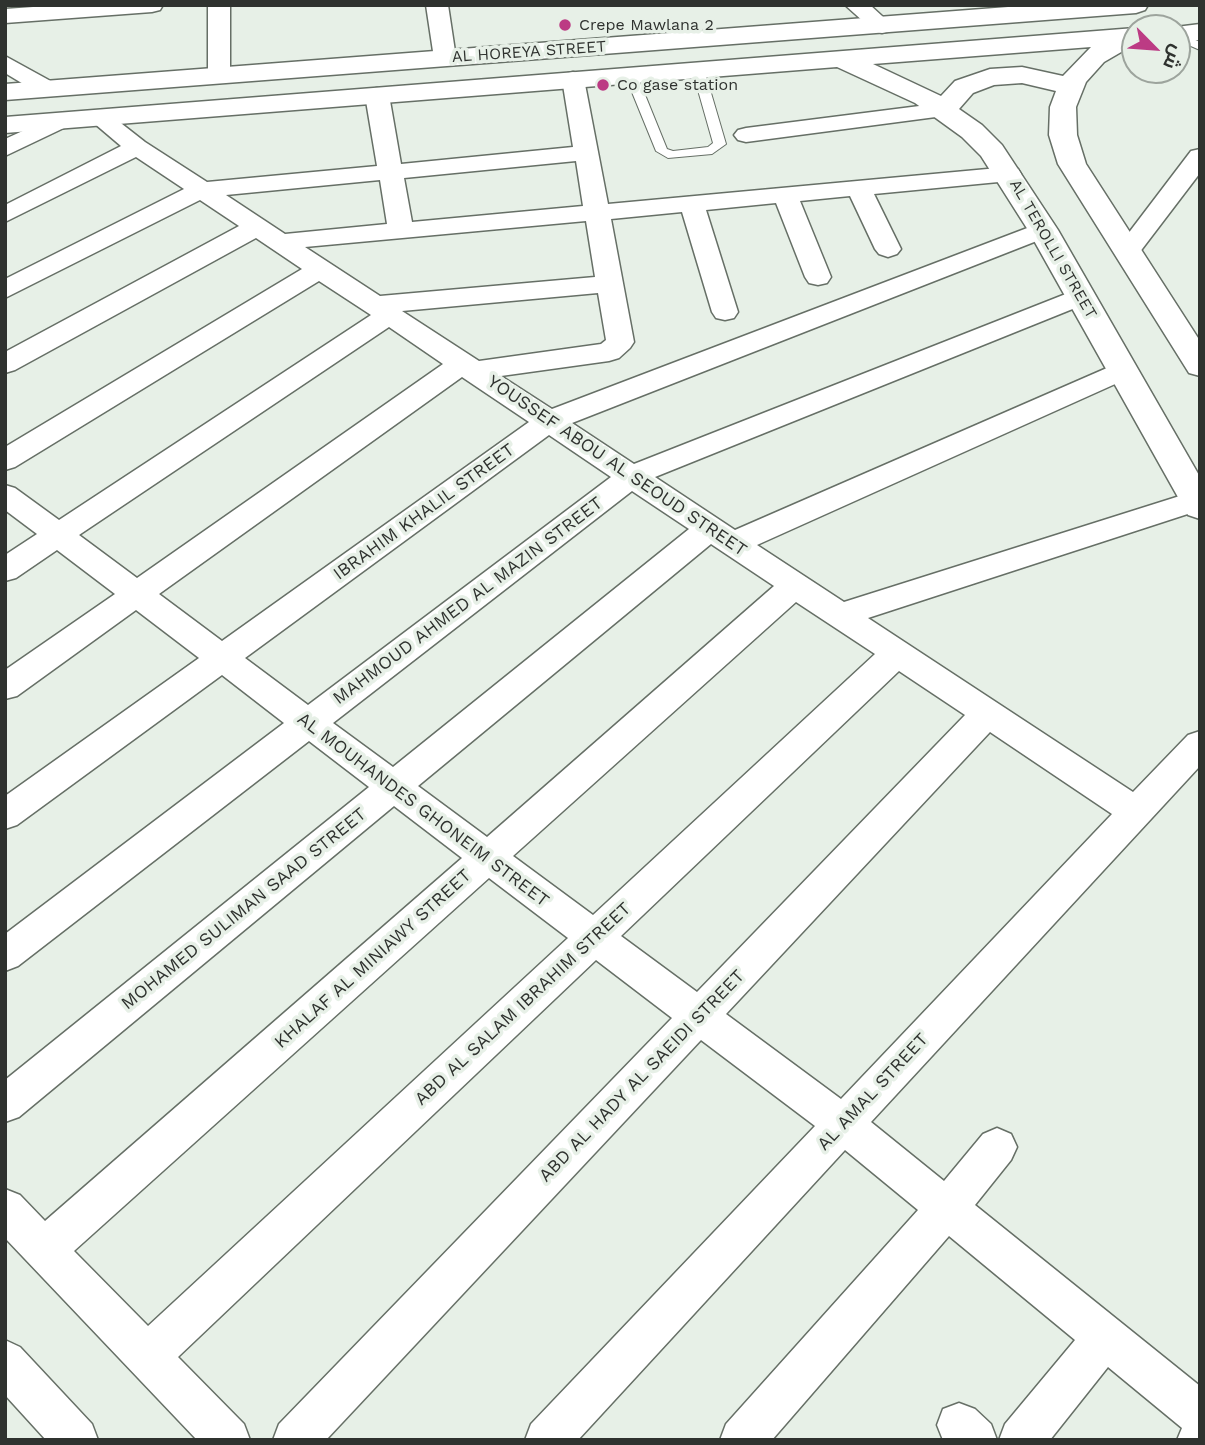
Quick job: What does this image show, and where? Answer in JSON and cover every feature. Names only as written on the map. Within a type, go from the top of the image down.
[{"type":"main road","name":"AL HOREYA STREET","points":[[5,92],[882,26],[914,14],[1136,5]]},
{"type":"main road","name":"AL HOREYA STREET","points":[[5,125],[1121,37]]},
{"type":"main road","points":[[1121,41],[1095,56],[1071,86],[1063,107],[1066,149],[1072,164],[1200,366]]},
{"type":"main road","name":"AL TEROLLI STREET","points":[[837,58],[897,83],[943,110],[972,131],[1009,174],[1198,504]]},
{"type":"main road","points":[[943,110],[964,87],[990,78],[1040,77],[1071,86]]},
{"type":"street","points":[[5,16],[152,5]]},
{"type":"street","points":[[219,5],[219,76]]},
{"type":"street","points":[[438,5],[445,58]]},
{"type":"street","points":[[856,5],[882,26]]},
{"type":"street","points":[[5,64],[48,89]]},
{"type":"street","points":[[5,687],[468,367],[609,352],[616,348],[621,336],[573,79]]},
{"type":"street","points":[[377,95],[401,230]]},
{"type":"street","points":[[746,135],[943,110]]},
{"type":"street","name":"YOUSSEF ABOU AL SEOUD STREET","points":[[100,118],[137,147],[1136,812]]},
{"type":"street","points":[[5,149],[60,121]]},
{"type":"street","points":[[5,215],[137,147]]},
{"type":"street","points":[[5,290],[202,190],[587,153]]},
{"type":"street","points":[[1127,252],[1197,165]]},
{"type":"street","points":[[5,364],[268,234],[401,230],[1009,174]]},
{"type":"street","points":[[859,188],[888,249]]},
{"type":"street","points":[[785,194],[818,277]]},
{"type":"street","points":[[692,203],[725,312]]},
{"type":"street","name":"IBRAHIM KHALIL STREET","points":[[5,815],[549,421],[1043,230]]},
{"type":"street","points":[[5,460],[320,269]]},
{"type":"street","points":[[5,570],[382,310],[610,284]]},
{"type":"street","name":"MAHMOUD AHMED AL MAZIN STREET","points":[[5,955],[631,476],[1081,296]]},
{"type":"street","name":"MOHAMED SULIMAN SAAD STREET","points":[[5,1104],[393,787],[721,536],[1123,370]]},
{"type":"street","name":"AL MOUHANDES GHONEIM STREET","points":[[5,495],[59,532],[222,659],[843,1124],[1200,1414]]},
{"type":"street","points":[[840,615],[1198,504]]},
{"type":"street","name":"KHALAF AL MINIAWY STREET","points":[[45,1249],[795,585]]},
{"type":"street","name":"ABD AL SALAM IBRAHIM STREET","points":[[148,1356],[897,653]]},
{"type":"street","name":"ABD AL HADY AL SAEIDI STREET","points":[[295,1440],[988,713]]},
{"type":"street","name":"AL AMAL STREET","points":[[547,1440],[1200,744]]},
{"type":"street","points":[[742,1440],[948,1207],[997,1147]]},
{"type":"street","points":[[7,1213],[148,1356],[211,1434]]},
{"type":"street","points":[[1021,1440],[1105,1337]]},
{"type":"street","points":[[5,1362],[76,1440]]},
{"type":"lane","points":[[631,75],[662,152],[673,155],[712,150],[720,144],[698,69]]},
{"type":"place","name":"Crepe Mawlana 2","points":[[565,25]]},
{"type":"place","name":"Co gase station","points":[[603,85]]}]
